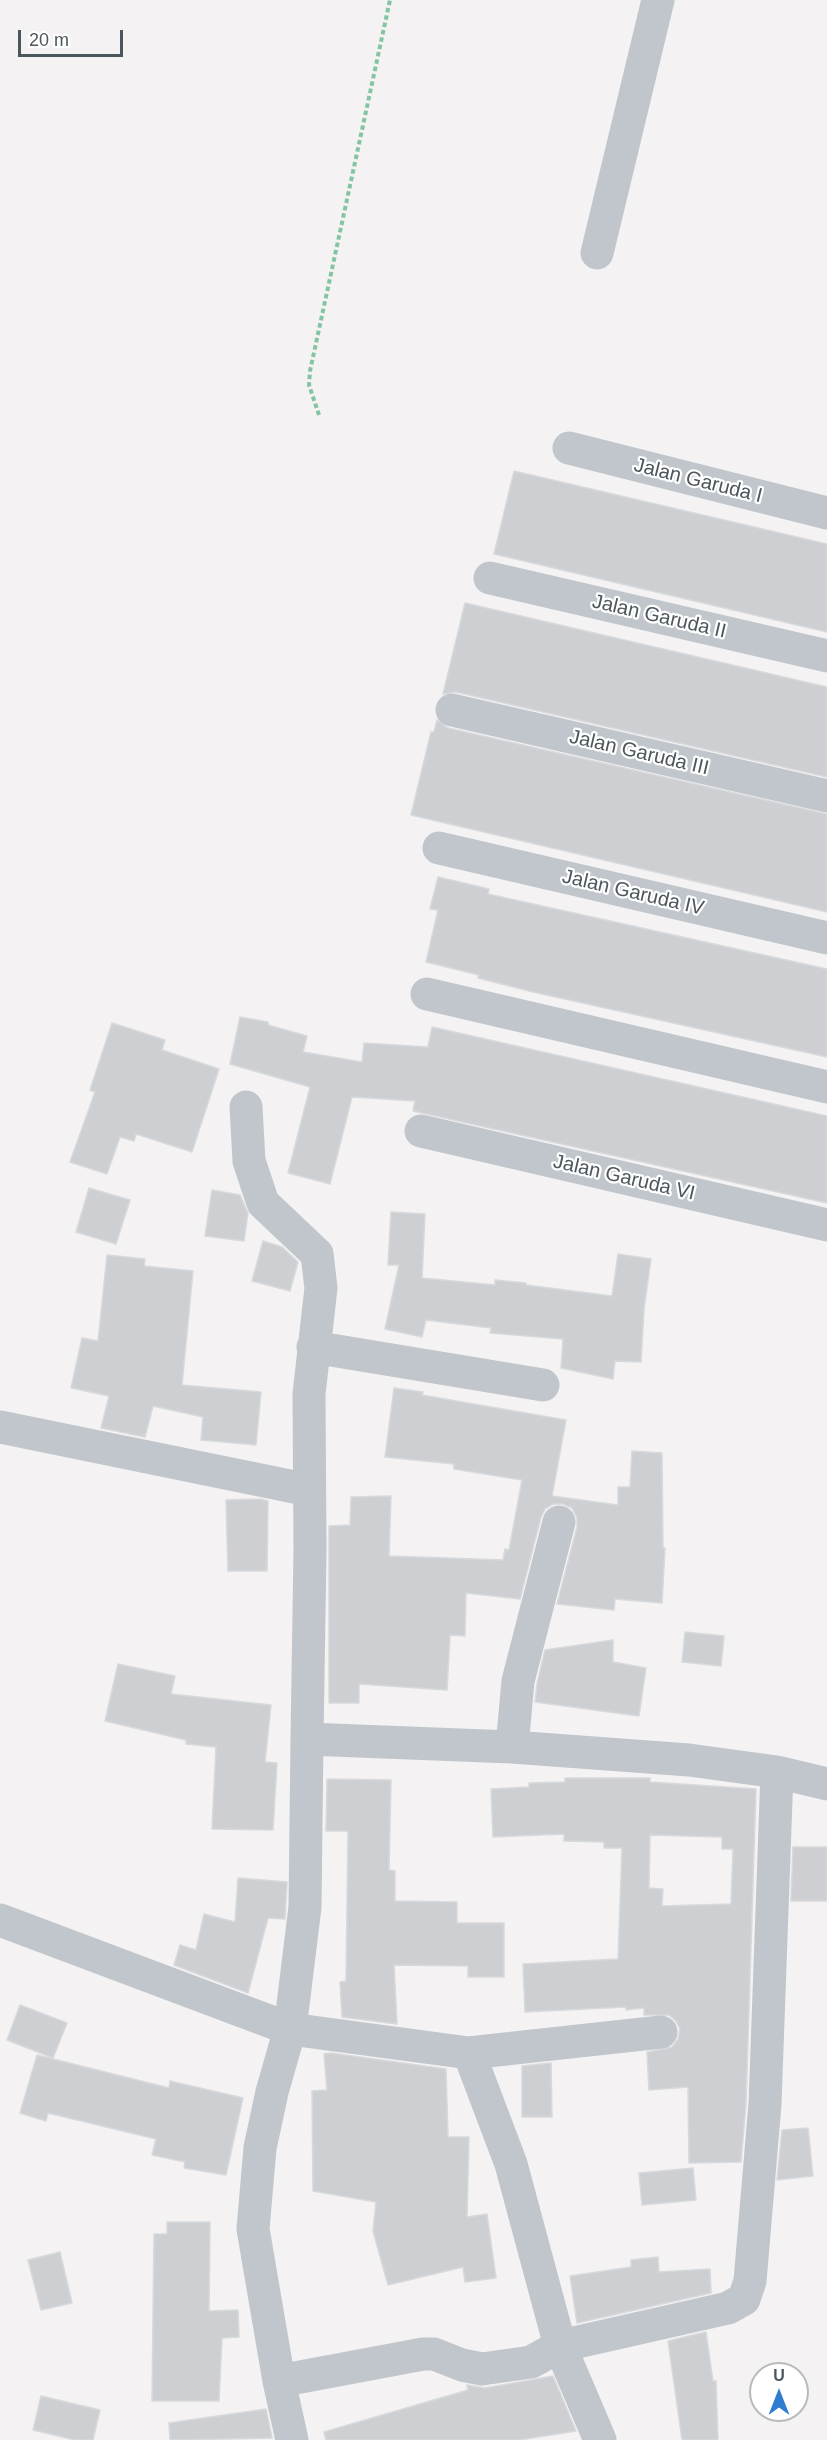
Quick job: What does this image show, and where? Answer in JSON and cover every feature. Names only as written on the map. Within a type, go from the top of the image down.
[{"type":"street","points":[[597,253],[658,0]]},
{"type":"street","name":"Jalan Garuda I","points":[[569,448],[827,513]]},
{"type":"street","name":"Jalan Garuda II","points":[[490,578],[827,656]]},
{"type":"street","name":"Jalan Garuda III","points":[[452,710],[827,796]]},
{"type":"street","name":"Jalan Garuda IV","points":[[439,848],[827,938]]},
{"type":"street","points":[[428,994],[827,1087]]},
{"type":"street","points":[[246,1107],[249,1161],[263,1203],[317,1254],[321,1288],[313,1347],[308,1415],[305,1907],[290,2029],[272,2092],[261,2148],[253,2229],[279,2380],[292,2440]]},
{"type":"street","name":"Jalan Garuda VI","points":[[421,1131],[827,1225]]},
{"type":"street","points":[[313,1347],[543,1385]]},
{"type":"street","points":[[0,1427],[309,1490]]},
{"type":"street","points":[[512,1747],[518,1681],[559,1522]]},
{"type":"street","points":[[307,1739],[512,1747],[689,1760],[777,1772],[827,1784]]},
{"type":"street","points":[[279,2380],[423,2354],[434,2354],[482,2369],[531,2362],[560,2346],[728,2308],[744,2299],[750,2281],[765,2104],[777,1772]]},
{"type":"street","points":[[0,1920],[290,2029],[469,2053],[661,2032]]},
{"type":"street","points":[[469,2053],[511,2164],[560,2346],[600,2440]]},
{"type":"path","points":[[319,415],[309,385],[310,371],[390,0]]},
{"type":"building","points":[[514,471],[827,544],[827,632],[494,554]]},
{"type":"building","points":[[465,603],[827,687],[827,777],[456,692],[443,694]]},
{"type":"building","points":[[437,720],[448,728],[827,814],[827,912],[411,815],[431,732],[434,732]]},
{"type":"building","points":[[438,877],[489,889],[488,894],[827,969],[827,1057],[533,992],[426,962],[438,910],[430,909]]},
{"type":"building","points":[[240,1017],[268,1022],[268,1025],[307,1036],[303,1052],[362,1062],[364,1043],[428,1047],[432,1027],[827,1116],[827,1203],[413,1111],[415,1101],[352,1097],[330,1184],[288,1173],[310,1087],[230,1064]]},
{"type":"building","points":[[112,1023],[165,1040],[162,1050],[219,1069],[192,1152],[136,1134],[134,1141],[120,1137],[107,1174],[70,1162],[95,1092],[90,1090]]},
{"type":"building","points":[[89,1188],[130,1200],[116,1244],[76,1232]]},
{"type":"building","points":[[212,1190],[240,1195],[248,1213],[244,1241],[205,1236]]},
{"type":"building","points":[[391,1212],[425,1214],[422,1278],[495,1285],[495,1280],[612,1296],[618,1254],[651,1259],[644,1309],[641,1362],[615,1361],[613,1379],[561,1368],[563,1339],[490,1333],[491,1328],[426,1320],[422,1337],[385,1329],[399,1265],[388,1265]]},
{"type":"building","points":[[263,1241],[282,1247],[298,1262],[290,1291],[252,1281]]},
{"type":"building","points":[[107,1255],[145,1259],[144,1266],[193,1271],[182,1385],[261,1392],[256,1445],[201,1440],[203,1417],[153,1406],[145,1437],[101,1428],[109,1396],[71,1388],[82,1338],[98,1341]]},
{"type":"building","points":[[394,1388],[566,1420],[552,1496],[618,1505],[618,1487],[630,1487],[632,1451],[662,1453],[663,1548],[665,1548],[662,1603],[615,1599],[614,1610],[557,1604],[577,1527],[577,1518],[572,1508],[563,1504],[553,1504],[545,1509],[541,1517],[520,1599],[466,1593],[465,1636],[450,1635],[447,1690],[359,1684],[359,1703],[329,1703],[329,1526],[350,1525],[351,1497],[391,1496],[389,1556],[503,1560],[505,1549],[509,1550],[522,1480],[454,1469],[454,1464],[385,1457]]},
{"type":"building","points":[[260,1499],[268,1501],[267,1571],[228,1571],[226,1500]]},
{"type":"building","points":[[685,1632],[724,1636],[721,1666],[682,1662]]},
{"type":"building","points":[[613,1640],[613,1662],[646,1668],[639,1716],[535,1702],[545,1650]]},
{"type":"building","points":[[118,1664],[175,1676],[171,1694],[271,1705],[265,1762],[277,1763],[273,1830],[212,1829],[216,1747],[186,1744],[186,1740],[105,1721]]},
{"type":"building","points":[[565,1778],[650,1778],[650,1782],[756,1789],[746,2103],[741,2162],[689,2163],[688,2087],[649,2090],[647,2052],[672,2047],[678,2039],[680,2029],[669,2015],[644,2015],[644,2008],[626,2010],[626,2007],[525,2012],[523,1964],[618,1959],[622,1848],[604,1848],[604,1842],[564,1841],[564,1834],[493,1837],[491,1789],[529,1787],[529,1783],[565,1782]],"holes":[[[650,1835],[722,1837],[722,1849],[733,1849],[731,1904],[662,1906],[663,1889],[649,1888]]]},
{"type":"building","points":[[327,1779],[391,1780],[389,1870],[395,1871],[395,1901],[457,1902],[457,1923],[504,1923],[504,1977],[468,1977],[468,1966],[394,1965],[397,2024],[342,2017],[340,1982],[346,1981],[348,1831],[326,1831]]},
{"type":"building","points":[[793,1847],[827,1847],[827,1901],[791,1901]]},
{"type":"building","points":[[238,1878],[287,1882],[285,1919],[268,1918],[248,1993],[174,1965],[180,1945],[196,1950],[204,1914],[235,1922]]},
{"type":"building","points":[[20,2005],[67,2023],[53,2058],[7,2040]]},
{"type":"building","points":[[331,2053],[446,2069],[448,2137],[469,2137],[467,2217],[487,2214],[496,2278],[465,2282],[463,2267],[388,2285],[373,2231],[376,2202],[313,2191],[312,2091],[327,2090],[324,2054]]},
{"type":"building","points":[[37,2055],[169,2088],[170,2081],[243,2098],[226,2175],[184,2168],[185,2162],[152,2155],[156,2139],[48,2113],[46,2121],[20,2113]]},
{"type":"building","points":[[551,2063],[552,2117],[522,2117],[522,2066]]},
{"type":"building","points":[[808,2128],[813,2176],[777,2180],[782,2130]]},
{"type":"building","points":[[693,2168],[696,2200],[642,2205],[639,2173]]},
{"type":"building","points":[[167,2222],[210,2222],[209,2311],[238,2310],[239,2337],[222,2338],[219,2401],[152,2401],[154,2234],[167,2234]]},
{"type":"building","points":[[60,2252],[72,2303],[41,2310],[28,2260]]},
{"type":"building","points":[[658,2257],[659,2272],[710,2269],[711,2293],[577,2323],[570,2276],[631,2267],[631,2260]]},
{"type":"building","points":[[706,2332],[713,2381],[716,2381],[718,2440],[682,2440],[668,2341]]},
{"type":"building","points":[[553,2376],[576,2431],[519,2440],[326,2440],[324,2432],[468,2390],[467,2385],[485,2388]]},
{"type":"building","points":[[41,2396],[100,2410],[93,2440],[75,2440],[33,2430]]},
{"type":"building","points":[[266,2409],[272,2438],[170,2440],[169,2423]]}]
